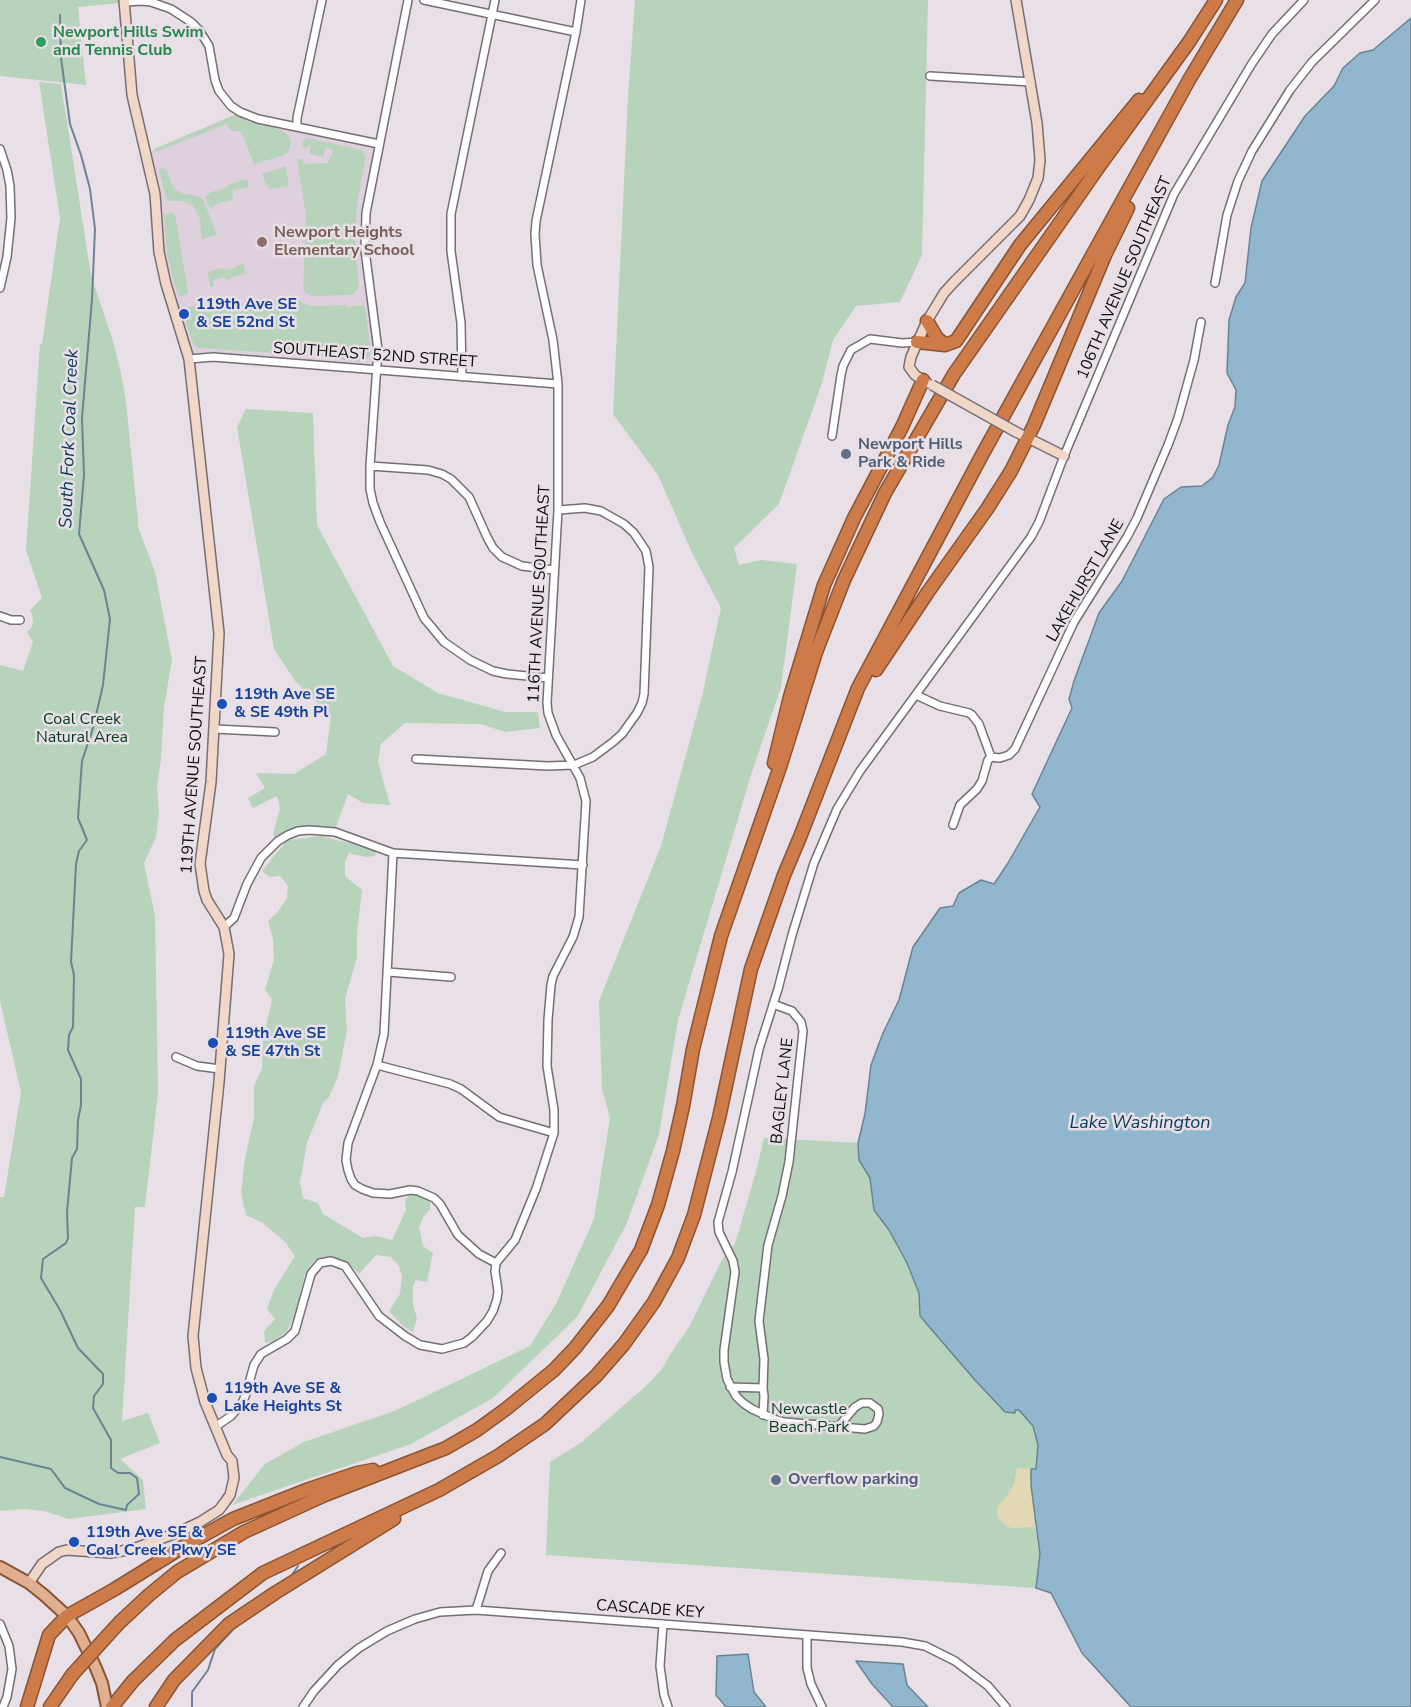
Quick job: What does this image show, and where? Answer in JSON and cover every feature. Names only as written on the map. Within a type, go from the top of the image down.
[{"type":"highway","points":[[50,1707],[72,1676],[120,1622],[177,1572],[244,1532],[278,1515],[446,1448],[477,1430],[554,1370],[575,1348],[608,1306],[641,1250],[658,1205],[673,1151],[693,1049],[721,936],[780,767],[816,652],[844,580],[885,493],[954,374],[1189,42],[1216,0]]},
{"type":"highway","points":[[112,1707],[133,1681],[175,1640],[263,1573],[426,1496],[498,1456],[545,1424],[597,1376],[624,1344],[654,1302],[678,1258],[694,1215],[708,1165],[751,969],[784,875],[858,688],[982,455],[1189,80],[1237,0]]},
{"type":"highway","points":[[917,342],[945,345],[956,341],[1020,245],[1203,19]]},
{"type":"highway","points":[[858,688],[867,683],[1011,471],[1022,435],[1124,215],[1182,107],[1189,80]]},
{"type":"highway","points":[[927,321],[937,338],[945,345]]},
{"type":"highway","points":[[721,936],[723,907],[773,764],[789,696],[824,585],[854,518],[927,383]]},
{"type":"highway","points":[[27,1707],[49,1635],[67,1616],[233,1519],[357,1473],[386,1468],[446,1448]]},
{"type":"highway","points":[[156,1707],[174,1680],[229,1624],[284,1586],[424,1501],[426,1496]]},
{"type":"main road","points":[[0,1567],[29,1583],[67,1616],[79,1633],[95,1666],[102,1683],[107,1707]]},
{"type":"street","points":[[297,127],[322,0]]},
{"type":"street","points":[[408,0],[369,193],[365,231],[365,250],[376,334],[377,370],[370,489],[376,513],[424,618],[444,642],[459,653],[493,671],[548,678]]},
{"type":"street","points":[[424,0],[576,32]]},
{"type":"street","points":[[462,377],[461,323],[451,251],[451,214],[495,0]]},
{"type":"street","name":"116TH AVENUE SOUTHEAST","points":[[496,1263],[515,1240],[536,1189],[554,1133],[554,1110],[547,1066],[550,985],[577,925],[583,865],[586,801],[583,786],[574,765],[556,735],[547,703],[558,510],[558,384],[553,340],[537,265],[535,234],[581,0]]},
{"type":"street","points":[[1016,0],[1037,123],[1040,160],[1035,188],[1020,216],[944,293],[917,342],[909,367],[915,375],[927,383],[1064,456]]},
{"type":"street","name":"106TH AVENUE SOUTHEAST","points":[[730,1387],[725,1370],[724,1350],[735,1266],[719,1232],[718,1222],[727,1192],[759,1049],[814,862],[837,809],[860,771],[1031,537],[1174,194],[1251,65],[1272,34],[1304,0]]},
{"type":"street","points":[[1215,284],[1227,215],[1238,181],[1251,152],[1290,90],[1312,62],[1375,0]]},
{"type":"street","points":[[124,1],[151,2],[171,9],[182,15],[199,30],[208,46],[219,91],[231,106],[240,112],[258,119],[379,144]]},
{"type":"street","name":"119TH AVENUE SOUTHEAST","points":[[29,1583],[42,1563],[59,1552],[67,1550],[120,1552],[164,1537],[178,1527],[201,1517],[217,1505],[228,1481],[227,1455],[205,1402],[194,1355],[193,1336],[220,1069],[229,954],[224,927],[207,900],[200,874],[211,782],[219,633],[189,359],[166,284],[159,252],[155,194],[132,95],[124,1]]},
{"type":"street","points":[[930,76],[1031,82]]},
{"type":"street","points":[[0,149],[9,178],[11,218],[7,256],[0,288]]},
{"type":"street","name":"LAKEHURST LANE","points":[[991,757],[1005,757],[1015,749],[1074,622],[1137,519],[1178,418],[1194,360],[1201,322]]},
{"type":"street","points":[[832,436],[841,375],[851,350],[870,339],[902,343],[917,342]]},
{"type":"street","name":"SOUTHEAST 52ND STREET","points":[[189,359],[213,357],[558,384]]},
{"type":"street","points":[[370,466],[428,470],[451,479],[469,497],[493,548],[502,557],[522,566],[554,570]]},
{"type":"street","points":[[416,759],[548,766],[574,765],[593,757],[622,734],[642,703],[649,567],[646,551],[634,533],[613,517],[595,509],[558,510]]},
{"type":"street","points":[[0,616],[20,620]]},
{"type":"street","points":[[916,695],[940,706],[972,715],[979,724],[991,757],[982,781],[960,805],[952,825]]},
{"type":"street","points":[[215,729],[275,732]]},
{"type":"street","points":[[224,927],[234,918],[247,884],[261,858],[288,835],[309,830],[335,832],[393,853],[583,865]]},
{"type":"street","points":[[215,1426],[231,1416],[242,1403],[254,1365],[261,1354],[292,1335],[298,1323],[311,1274],[320,1263],[331,1261],[345,1266],[379,1316],[412,1341],[426,1347],[442,1348],[464,1343],[487,1321],[497,1299],[496,1263],[479,1254],[458,1235],[434,1198],[410,1190],[390,1194],[373,1193],[362,1189],[351,1179],[346,1160],[348,1143],[377,1065],[384,1034],[393,853]]},
{"type":"street","points":[[388,972],[451,977]]},
{"type":"street","name":"BAGLEY LANE","points":[[763,1415],[764,1359],[759,1321],[760,1304],[768,1245],[789,1162],[802,1026],[797,1015],[792,1011],[773,1004]]},
{"type":"street","points":[[176,1057],[196,1066],[220,1069]]},
{"type":"street","points":[[377,1065],[450,1084],[461,1089],[499,1117],[554,1133]]},
{"type":"street","points":[[730,1387],[763,1388]]},
{"type":"street","points":[[730,1387],[743,1403],[763,1415],[784,1422],[839,1426],[869,1428],[877,1422],[878,1409],[870,1403],[862,1403],[855,1407],[839,1426]]},
{"type":"street","points":[[476,1610],[488,1572],[501,1553]]},
{"type":"street","name":"CASCADE KEY","points":[[303,1707],[338,1665],[359,1648],[387,1631],[415,1619],[440,1612],[476,1610],[902,1642],[925,1646],[973,1673],[1006,1707]]},
{"type":"street","points":[[0,1624],[5,1633],[11,1657],[11,1681],[4,1697],[3,1707]]},
{"type":"street","points":[[663,1624],[660,1666],[668,1707]]},
{"type":"street","points":[[807,1635],[807,1668],[811,1684],[822,1707]]},
{"type":"shaded area","name":"Newport Heights Elementary School","points":[[240,112],[379,144],[365,231],[377,370],[189,359],[166,284],[146,153]]},
{"type":"green space","name":"Newport Hills Swim and Tennis Club","points":[[0,0],[121,0],[121,3],[78,7],[86,85],[0,76]]},
{"type":"green space","points":[[635,0],[928,0],[922,255],[900,302],[856,306],[833,340],[822,383],[779,504],[734,548],[739,565],[761,560],[797,564],[781,687],[751,775],[678,1020],[659,1135],[626,1225],[577,1317],[493,1398],[411,1444],[232,1505],[265,1464],[304,1442],[397,1410],[530,1346],[556,1304],[594,1219],[610,1118],[602,1089],[599,1001],[661,846],[702,696],[721,608],[692,553],[658,475],[613,414],[628,97]]},
{"type":"green space","name":"Coal Creek Natural Area","points":[[39,82],[61,84],[91,275],[121,373],[139,530],[155,572],[172,660],[164,707],[157,787],[159,812],[156,837],[144,863],[155,916],[158,1093],[145,1207],[135,1207],[122,1421],[148,1413],[160,1443],[120,1459],[143,1480],[146,1509],[69,1519],[44,1511],[24,1509],[0,1511],[0,1197],[4,1197],[21,1092],[0,1001],[0,665],[23,671],[33,642],[27,632],[33,622],[30,610],[42,598],[26,550],[40,344],[42,344],[60,218]]},
{"type":"green space","points":[[235,115],[281,130],[288,135],[291,142],[288,152],[254,164],[242,133],[230,131],[227,124],[156,152],[154,149]]},
{"type":"green space","points":[[307,138],[362,150],[366,157],[357,204],[355,243],[359,287],[353,295],[312,296],[306,294],[303,289],[306,216],[297,159],[301,159],[305,164],[328,163],[333,150],[326,147],[323,157],[309,154],[311,145],[301,147]]},
{"type":"green space","points":[[286,166],[289,186],[269,189],[262,174]]},
{"type":"green space","points":[[161,168],[167,171],[176,190],[203,199],[217,235],[202,239],[199,216],[193,206],[183,201],[169,201],[166,198],[159,170]]},
{"type":"green space","points":[[247,179],[249,187],[232,190],[233,200],[219,203],[210,209],[205,197],[211,192]]},
{"type":"green space","points":[[172,213],[175,215],[188,292],[183,296],[179,296],[174,284],[167,253],[164,215]]},
{"type":"green space","points":[[244,264],[246,274],[233,276],[232,279],[226,280],[224,277],[213,280],[214,287],[210,287],[208,272],[221,268],[226,270],[235,268],[235,266]]},
{"type":"green space","points":[[295,295],[304,304],[312,306],[362,305],[365,307],[371,351],[368,359],[357,362],[321,356],[198,348],[193,343],[183,314],[186,308],[201,304],[228,308]]},
{"type":"green space","points":[[246,409],[313,413],[317,525],[393,666],[438,693],[505,712],[538,712],[540,728],[505,732],[481,724],[405,723],[381,744],[378,762],[390,805],[363,803],[348,794],[336,827],[296,828],[274,840],[274,829],[280,809],[277,796],[253,808],[248,798],[265,788],[256,773],[294,774],[326,754],[331,716],[295,681],[274,649],[237,427]]},
{"type":"green space","points":[[321,836],[376,850],[375,856],[365,857],[349,853],[345,861],[345,876],[362,890],[357,957],[345,999],[347,1029],[338,1076],[329,1097],[323,1103],[307,1143],[300,1182],[303,1198],[318,1203],[323,1214],[363,1238],[376,1236],[392,1240],[406,1210],[405,1200],[411,1193],[425,1196],[430,1202],[430,1209],[419,1227],[423,1246],[433,1253],[427,1282],[416,1280],[413,1286],[413,1305],[417,1318],[413,1332],[403,1326],[389,1311],[400,1294],[402,1276],[399,1266],[391,1257],[376,1255],[359,1274],[350,1265],[336,1258],[314,1260],[304,1277],[296,1313],[287,1331],[274,1341],[265,1343],[264,1331],[275,1319],[267,1309],[274,1290],[295,1256],[285,1242],[263,1223],[246,1215],[241,1193],[245,1158],[254,1118],[254,1086],[262,1068],[263,1041],[272,999],[265,990],[274,960],[273,939],[268,921],[277,913],[287,898],[288,886],[280,876],[270,877],[262,871],[287,840]]},
{"type":"green space","name":"Newcastle Beach Park","points":[[764,1138],[858,1143],[860,1160],[870,1178],[874,1210],[889,1230],[907,1263],[919,1293],[920,1316],[1005,1412],[1019,1410],[1033,1426],[1038,1445],[1035,1527],[1040,1554],[1036,1588],[546,1555],[550,1462],[582,1442],[662,1369],[689,1327],[723,1258],[735,1244]]},
{"type":"sand","points":[[1017,1468],[1031,1469],[1035,1527],[1011,1528],[1002,1523],[997,1515],[998,1506],[1014,1484]]},
{"type":"water","name":"Lake Washington","points":[[1411,18],[1411,1707],[1131,1707],[1082,1653],[1051,1593],[1036,1588],[1040,1554],[1031,1469],[1036,1469],[1038,1445],[1033,1426],[1019,1410],[1015,1410],[1015,1413],[1005,1412],[920,1316],[919,1293],[907,1263],[889,1230],[874,1210],[870,1178],[859,1160],[858,1143],[865,1114],[871,1065],[899,1000],[913,947],[940,908],[953,906],[959,893],[981,880],[994,884],[1008,863],[1040,807],[1032,794],[1072,708],[1069,699],[1074,681],[1099,613],[1122,581],[1164,499],[1181,487],[1202,486],[1213,477],[1219,465],[1228,425],[1235,407],[1236,390],[1227,373],[1229,320],[1236,297],[1245,283],[1251,228],[1262,181],[1305,116],[1334,86],[1343,68],[1360,53],[1373,50]]},
{"type":"water","points":[[748,1654],[754,1692],[766,1707],[726,1707],[716,1695],[717,1656]]},
{"type":"water","points":[[856,1661],[903,1664],[907,1685],[928,1707],[893,1707],[872,1684]]},
{"type":"waterway","name":"South Fork Coal Creek","points":[[0,1457],[51,1469],[65,1488],[99,1504],[126,1510],[127,1505],[139,1494],[137,1478],[130,1473],[118,1473],[111,1468],[111,1440],[93,1408],[94,1396],[103,1384],[103,1374],[78,1348],[60,1310],[41,1278],[43,1259],[66,1243],[68,1238],[67,1212],[72,1158],[77,1149],[81,1105],[81,1079],[68,1050],[69,1035],[73,1027],[74,975],[71,962],[76,864],[79,851],[87,840],[78,818],[82,761],[93,728],[103,685],[110,619],[104,590],[79,534],[84,475],[82,418],[92,299],[95,229],[90,189],[70,124],[61,58],[60,15]]},
{"type":"waterway","points":[[292,1575],[298,1566]]},
{"type":"waterway","points":[[192,1707],[192,1692],[208,1670],[215,1649],[237,1625]]},
{"type":"place","name":"Newport Hills Swim and Tennis Club","points":[[41,42]]},
{"type":"place","name":"Newport Heights Elementary School","points":[[262,242]]},
{"type":"place","name":"119th Ave SE & SE 52nd St","points":[[184,314]]},
{"type":"place","name":"Newport Hills Park & Ride","points":[[846,454]]},
{"type":"place","name":"119th Ave SE & SE 49th Pl","points":[[222,704]]},
{"type":"place","name":"119th Ave SE & SE 47th St","points":[[213,1043]]},
{"type":"place","name":"119th Ave SE & Lake Heights St","points":[[212,1398]]},
{"type":"place","name":"Overflow parking","points":[[776,1480]]},
{"type":"place","name":"119th Ave SE & Coal Creek Pkwy SE","points":[[74,1542]]}]
